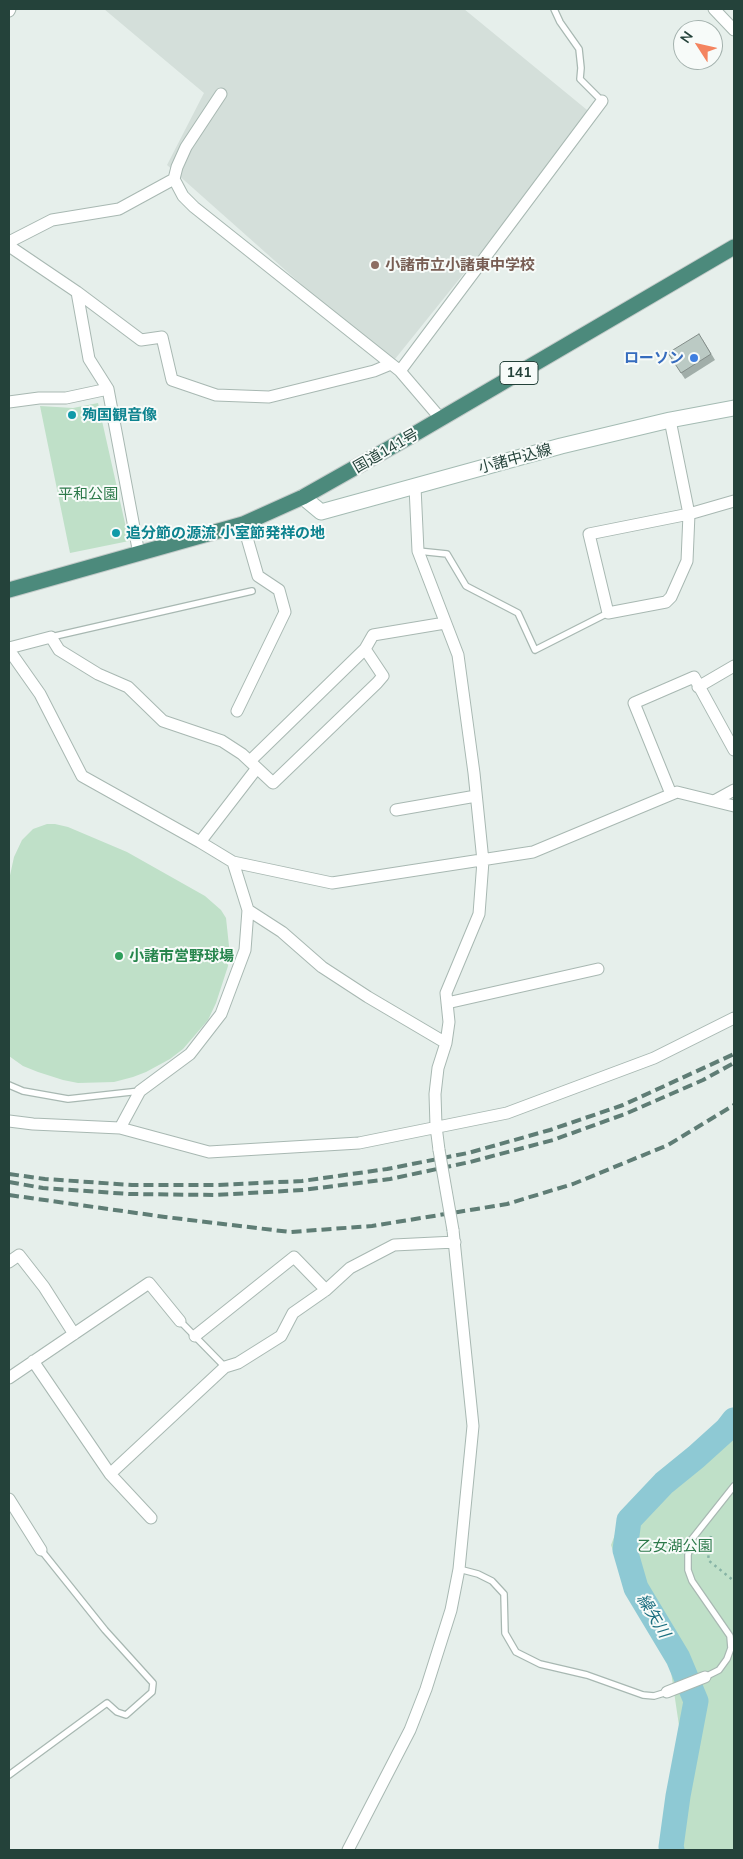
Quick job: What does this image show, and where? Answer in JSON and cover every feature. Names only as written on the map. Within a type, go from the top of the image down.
[{"type":"highway","name":"国道141号","points":[[9,590],[243,524],[303,497],[441,419],[734,247]]},
{"type":"main road","name":"小諸中込線","points":[[303,497],[321,512],[561,446],[670,420],[734,408]]},
{"type":"street","points":[[714,9],[734,30]]},
{"type":"street","points":[[222,94],[186,148],[177,167],[174,179],[183,196],[395,368],[441,419]]},
{"type":"street","points":[[174,179],[119,209],[52,220],[9,244],[141,340],[162,337],[172,380],[216,394],[270,397],[374,371],[395,368],[602,101]]},
{"type":"street","points":[[77,292],[89,359],[108,389],[139,554]]},
{"type":"street","points":[[9,402],[39,398],[66,398],[108,389]]},
{"type":"street","points":[[670,420],[689,514],[687,560],[672,597],[666,602],[608,613],[589,534],[689,514],[734,501]]},
{"type":"street","points":[[348,1850],[410,1730],[426,1689],[451,1610],[459,1569],[473,1426],[455,1242],[436,1126],[435,1094],[438,1068],[446,1043],[449,1022],[446,993],[479,914],[483,861],[458,655],[418,550],[416,487]]},
{"type":"street","points":[[236,711],[285,612],[279,590],[258,576],[243,524]]},
{"type":"street","points":[[200,842],[253,765],[365,648],[373,636],[445,623]]},
{"type":"street","points":[[365,648],[383,676],[273,783],[242,754],[222,741],[163,721],[128,687],[98,674],[59,650],[51,637],[9,649],[40,694],[82,776],[233,862],[332,882],[483,861],[533,852],[678,792],[734,806]]},
{"type":"street","points":[[698,687],[734,666]]},
{"type":"street","points":[[671,794],[634,704],[694,676],[698,687],[734,750]]},
{"type":"street","points":[[714,800],[734,790]]},
{"type":"street","points":[[396,810],[476,796]]},
{"type":"street","points":[[120,1128],[140,1091],[190,1054],[221,1014],[245,950],[248,910],[233,862]]},
{"type":"street","points":[[248,910],[282,932],[322,967],[368,997],[446,1043]]},
{"type":"street","points":[[447,1003],[598,970]]},
{"type":"street","points":[[9,1121],[120,1128],[209,1152],[359,1143],[507,1112],[585,1085],[654,1058],[734,1018]]},
{"type":"street","points":[[110,1474],[225,1367],[238,1363],[281,1336],[293,1314],[326,1290],[350,1268],[394,1245],[455,1242]]},
{"type":"street","points":[[9,1262],[19,1255],[44,1287],[74,1334]]},
{"type":"street","points":[[195,1336],[294,1257],[326,1290]]},
{"type":"street","points":[[9,1378],[149,1283],[180,1321]]},
{"type":"street","points":[[33,1361],[110,1474],[151,1518]]},
{"type":"street","points":[[9,1499],[41,1550]]},
{"type":"street","points":[[667,1692],[705,1677]]},
{"type":"lane","points":[[554,9],[560,22],[579,49],[580,79],[602,101]]},
{"type":"lane","points":[[418,550],[447,554],[466,586],[518,613],[535,650],[608,613]]},
{"type":"lane","points":[[51,637],[252,592]]},
{"type":"lane","points":[[9,1085],[23,1091],[68,1100],[140,1091]]},
{"type":"lane","points":[[180,1321],[225,1367]]},
{"type":"lane","points":[[705,1677],[720,1670],[727,1659],[731,1648],[730,1636],[692,1580],[688,1570],[688,1555],[692,1539],[734,1486]]},
{"type":"lane","points":[[9,1775],[107,1703],[117,1712],[126,1715],[152,1692],[153,1683],[105,1630],[41,1550]]},
{"type":"lane","points":[[459,1569],[492,1580],[504,1594],[505,1633],[516,1652],[540,1664],[587,1675],[643,1695],[654,1696],[667,1692]]},
{"type":"path","points":[[711,1536],[708,1560],[734,1581]]},
{"type":"shaded area","name":"小諸市立小諸東中学校","points":[[104,9],[464,9],[592,114],[391,364],[167,165],[204,93]]},
{"type":"green space","name":"平和公園","points":[[98,403],[129,541],[70,553],[40,406],[73,408]]},
{"type":"green space","name":"小諸市営野球場","points":[[47,824],[68,827],[127,852],[205,896],[221,910],[226,918],[229,946],[228,966],[216,1003],[208,1020],[183,1049],[170,1059],[133,1077],[114,1082],[78,1083],[38,1072],[23,1066],[9,1056],[9,880],[14,857],[22,840],[33,829]]},
{"type":"green space","name":"乙女湖公園","points":[[734,1406],[734,1850],[661,1850],[681,1739],[670,1665],[626,1587],[611,1545],[624,1511],[727,1417]]},
{"type":"building","points":[[699,334],[711,354],[681,373],[668,353]]},
{"type":"waterway","name":"繰矢川","points":[[672,1850],[678,1796],[696,1701],[678,1658],[636,1588],[625,1550],[629,1520],[664,1483],[696,1457],[727,1429],[734,1420]]},
{"type":"railway","points":[[9,1174],[45,1179],[132,1185],[216,1185],[302,1181],[387,1169],[468,1153],[550,1130],[623,1105],[734,1054]]},
{"type":"railway","points":[[9,1182],[43,1188],[129,1194],[215,1195],[303,1190],[390,1179],[470,1162],[553,1140],[625,1114],[703,1080],[734,1063]]},
{"type":"railway","points":[[9,1195],[290,1232],[372,1226],[507,1204],[573,1184],[668,1145],[734,1105]]},
{"type":"place","name":"小諸市立小諸東中学校","points":[[375,265]]},
{"type":"place","name":"ローソン","points":[[694,358]]},
{"type":"place","name":"殉国観音像","points":[[72,415]]},
{"type":"place","name":"追分節の源流 小室節発祥の地","points":[[116,533]]},
{"type":"place","name":"小諸市営野球場","points":[[119,956]]}]
